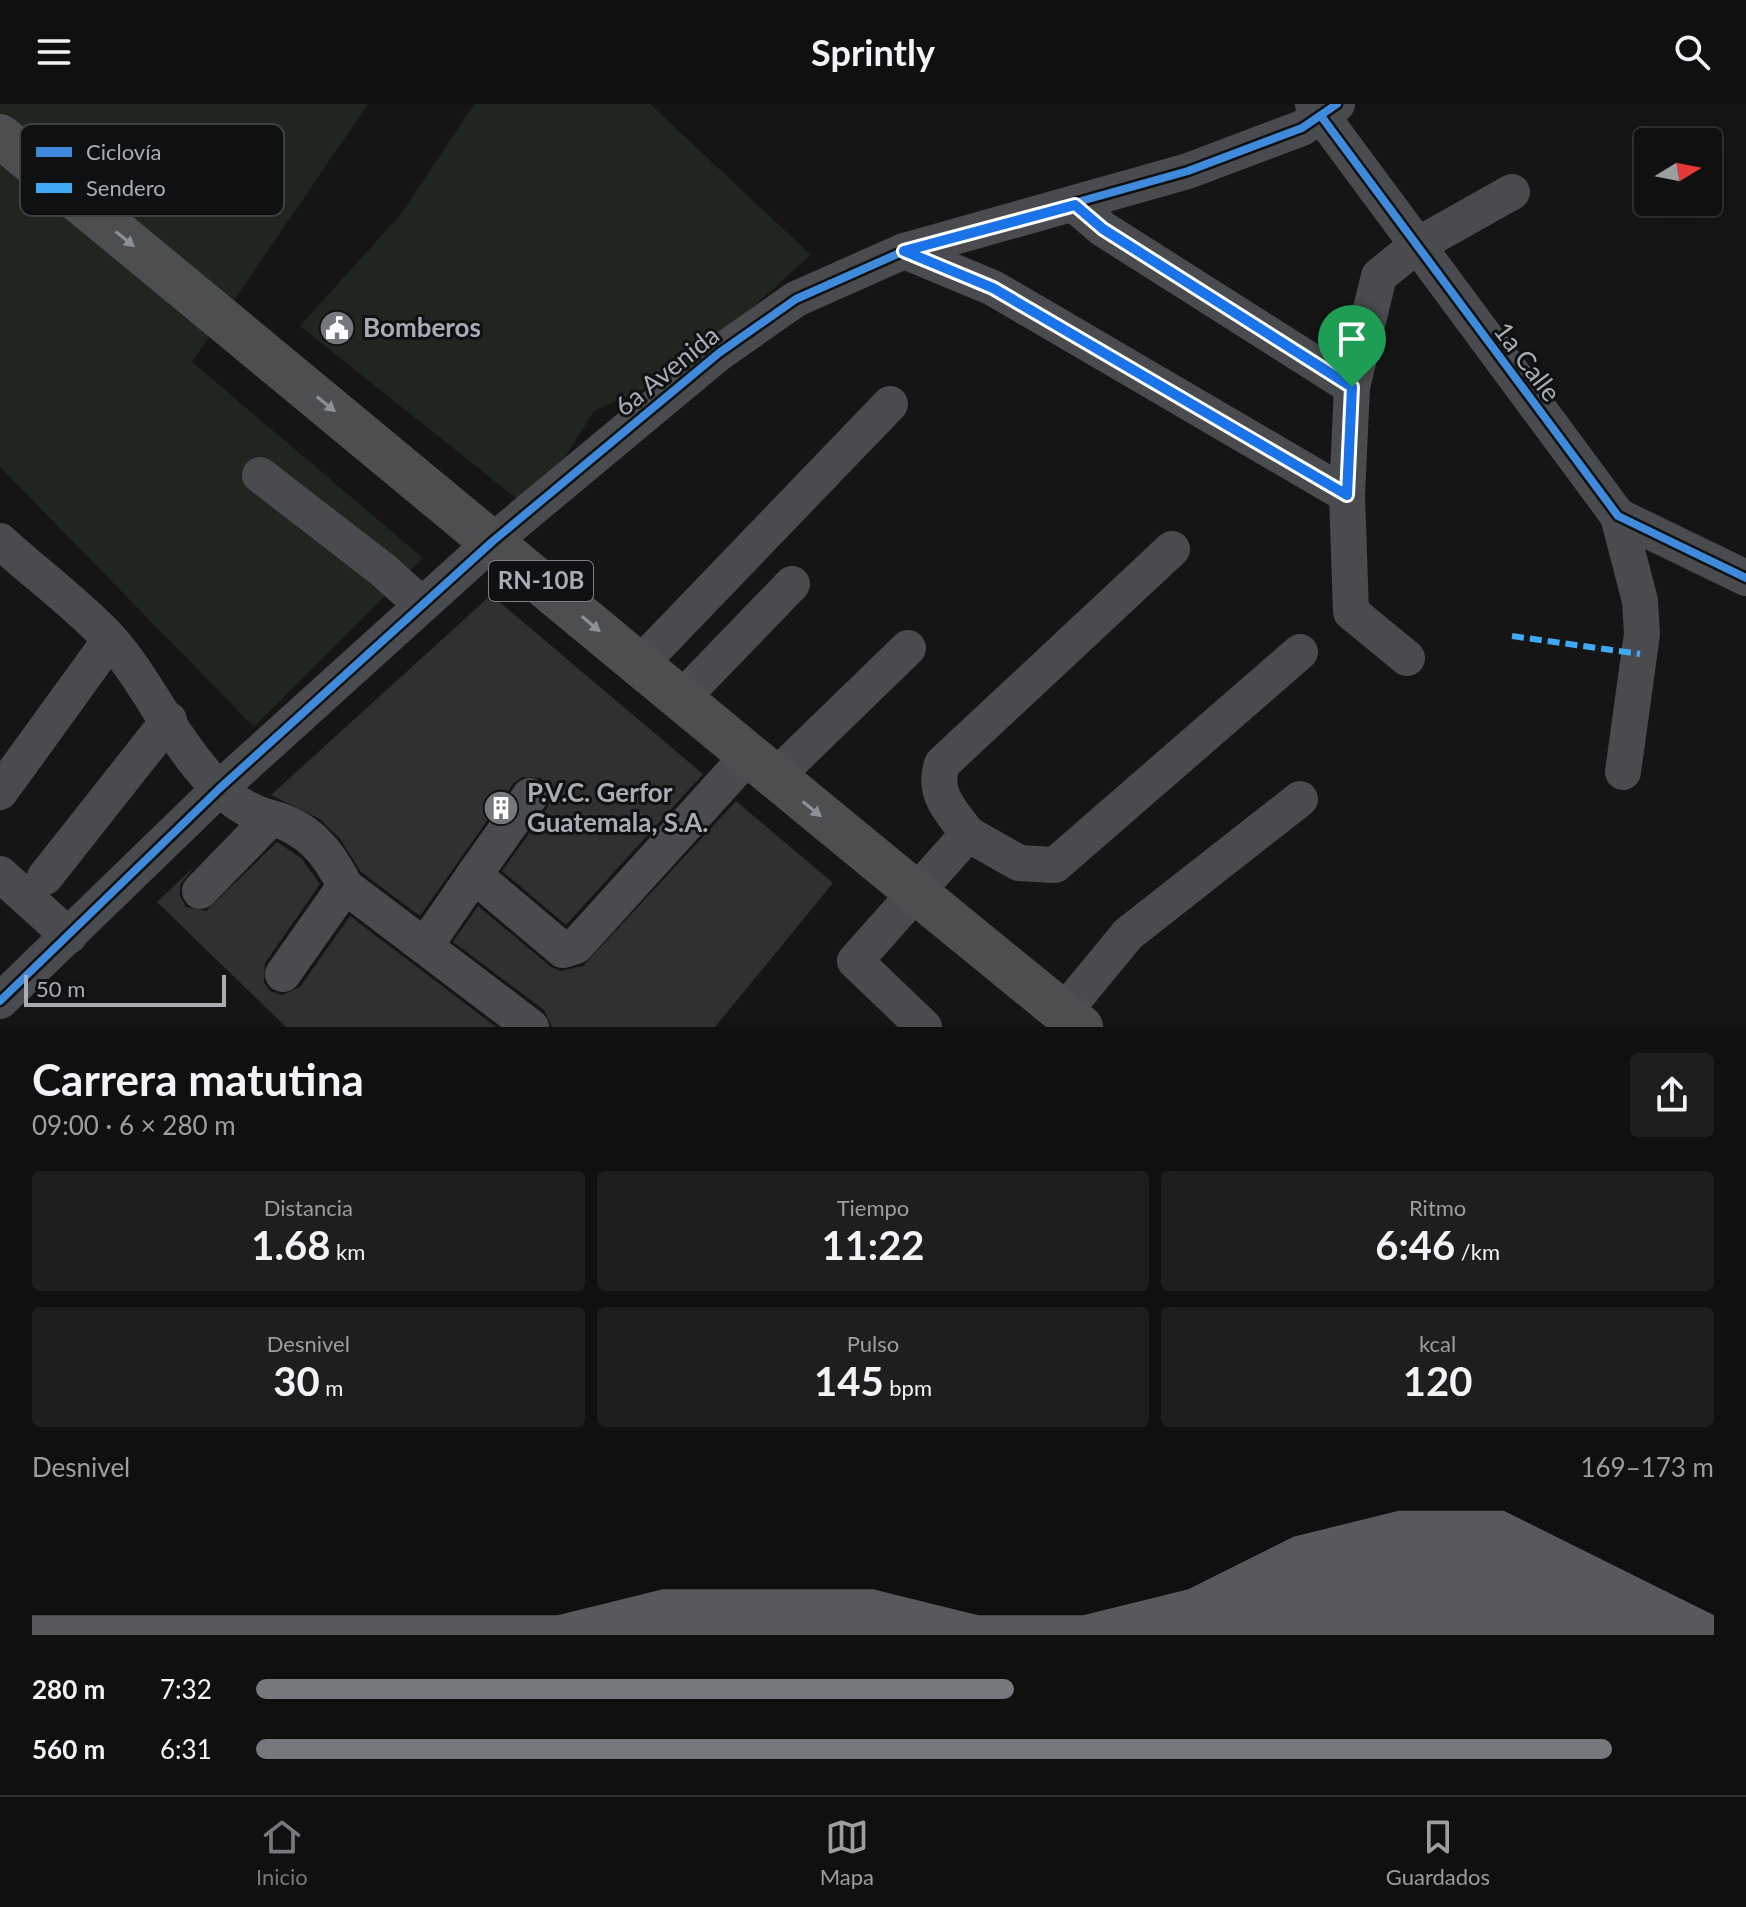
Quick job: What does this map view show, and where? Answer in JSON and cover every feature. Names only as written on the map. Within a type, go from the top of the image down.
[{"type":"main road","name":"RN-10B","points":[[0,136],[20,152]]},
{"type":"main road","name":"RN-10B","points":[[97,216],[493,541],[679,701],[1072,1020]]},
{"type":"street","name":"1a Calle","points":[[1275,104],[1318,113],[1618,516],[1746,578]]},
{"type":"street","name":"6a Avenida","points":[[0,1001],[220,788],[493,541],[719,353],[796,299],[904,251],[1188,171],[1318,113]]},
{"type":"street","points":[[1407,658],[1351,612],[1347,495],[1352,387],[1379,276],[1416,246],[1512,192]]},
{"type":"street","points":[[1075,205],[1103,229],[1352,387]]},
{"type":"street","points":[[904,251],[993,288],[1347,495]]},
{"type":"street","points":[[639,665],[890,404]]},
{"type":"street","points":[[260,475],[383,570],[422,605]]},
{"type":"street","points":[[1618,516],[1640,601],[1642,634],[1623,772]]},
{"type":"street","points":[[0,541],[110,640],[169,720],[198,766],[220,788],[252,811],[288,822],[320,844],[345,886],[531,1027]]},
{"type":"street","points":[[1172,549],[942,764],[936,781],[940,796],[968,834],[1019,863],[1055,865],[1300,652]]},
{"type":"street","points":[[679,701],[792,584]]},
{"type":"street","points":[[0,792],[110,640]]},
{"type":"street","points":[[474,875],[563,950],[576,946],[761,767],[908,648]]},
{"type":"street","points":[[45,877],[169,720]]},
{"type":"street","points":[[425,946],[530,796]]},
{"type":"street","points":[[1072,1020],[1128,934],[1300,799]]},
{"type":"street","points":[[200,891],[271,818]]},
{"type":"street","points":[[924,1027],[855,961],[968,834]]},
{"type":"street","points":[[0,874],[69,936]]},
{"type":"street","points":[[283,974],[345,886]]},
{"type":"shaded area","points":[[0,104],[368,104],[192,362],[423,558],[254,727],[0,467]]},
{"type":"shaded area","points":[[474,104],[650,104],[811,255],[679,373],[594,411],[542,494],[527,507],[300,326],[400,215]]},
{"type":"building","points":[[491,595],[703,774],[566,925],[502,871],[548,807],[549,788],[541,778],[522,777],[513,784],[420,916],[361,872],[341,840],[320,819],[271,795]]},
{"type":"building","points":[[736,801],[833,883],[715,1027],[552,1027],[544,1010],[453,942],[478,906],[550,966],[560,971],[583,966]]},
{"type":"building","points":[[277,842],[301,858],[320,884],[265,963],[264,982],[270,991],[282,995],[300,987],[350,916],[496,1027],[286,1027],[157,902],[195,866],[180,885],[180,896],[186,907],[206,911]]},
{"type":"marked path","points":[[1512,636],[1640,654]]},
{"type":"cycle path","points":[[0,1001],[220,788],[493,541],[719,353],[796,299],[904,251],[1188,171],[1302,128],[1337,104]]},
{"type":"cycle path","points":[[1321,116],[1618,516],[1746,578]]},
{"type":"place","name":"Bomberos","points":[[337,328]]},
{"type":"place","name":"P.V.C. Gerfor Guatemala, S.A.","points":[[501,808]]},
{"type":"route","points":[[1075,205],[1103,229],[1352,387],[1347,495],[993,288],[904,251],[1075,205]]}]
